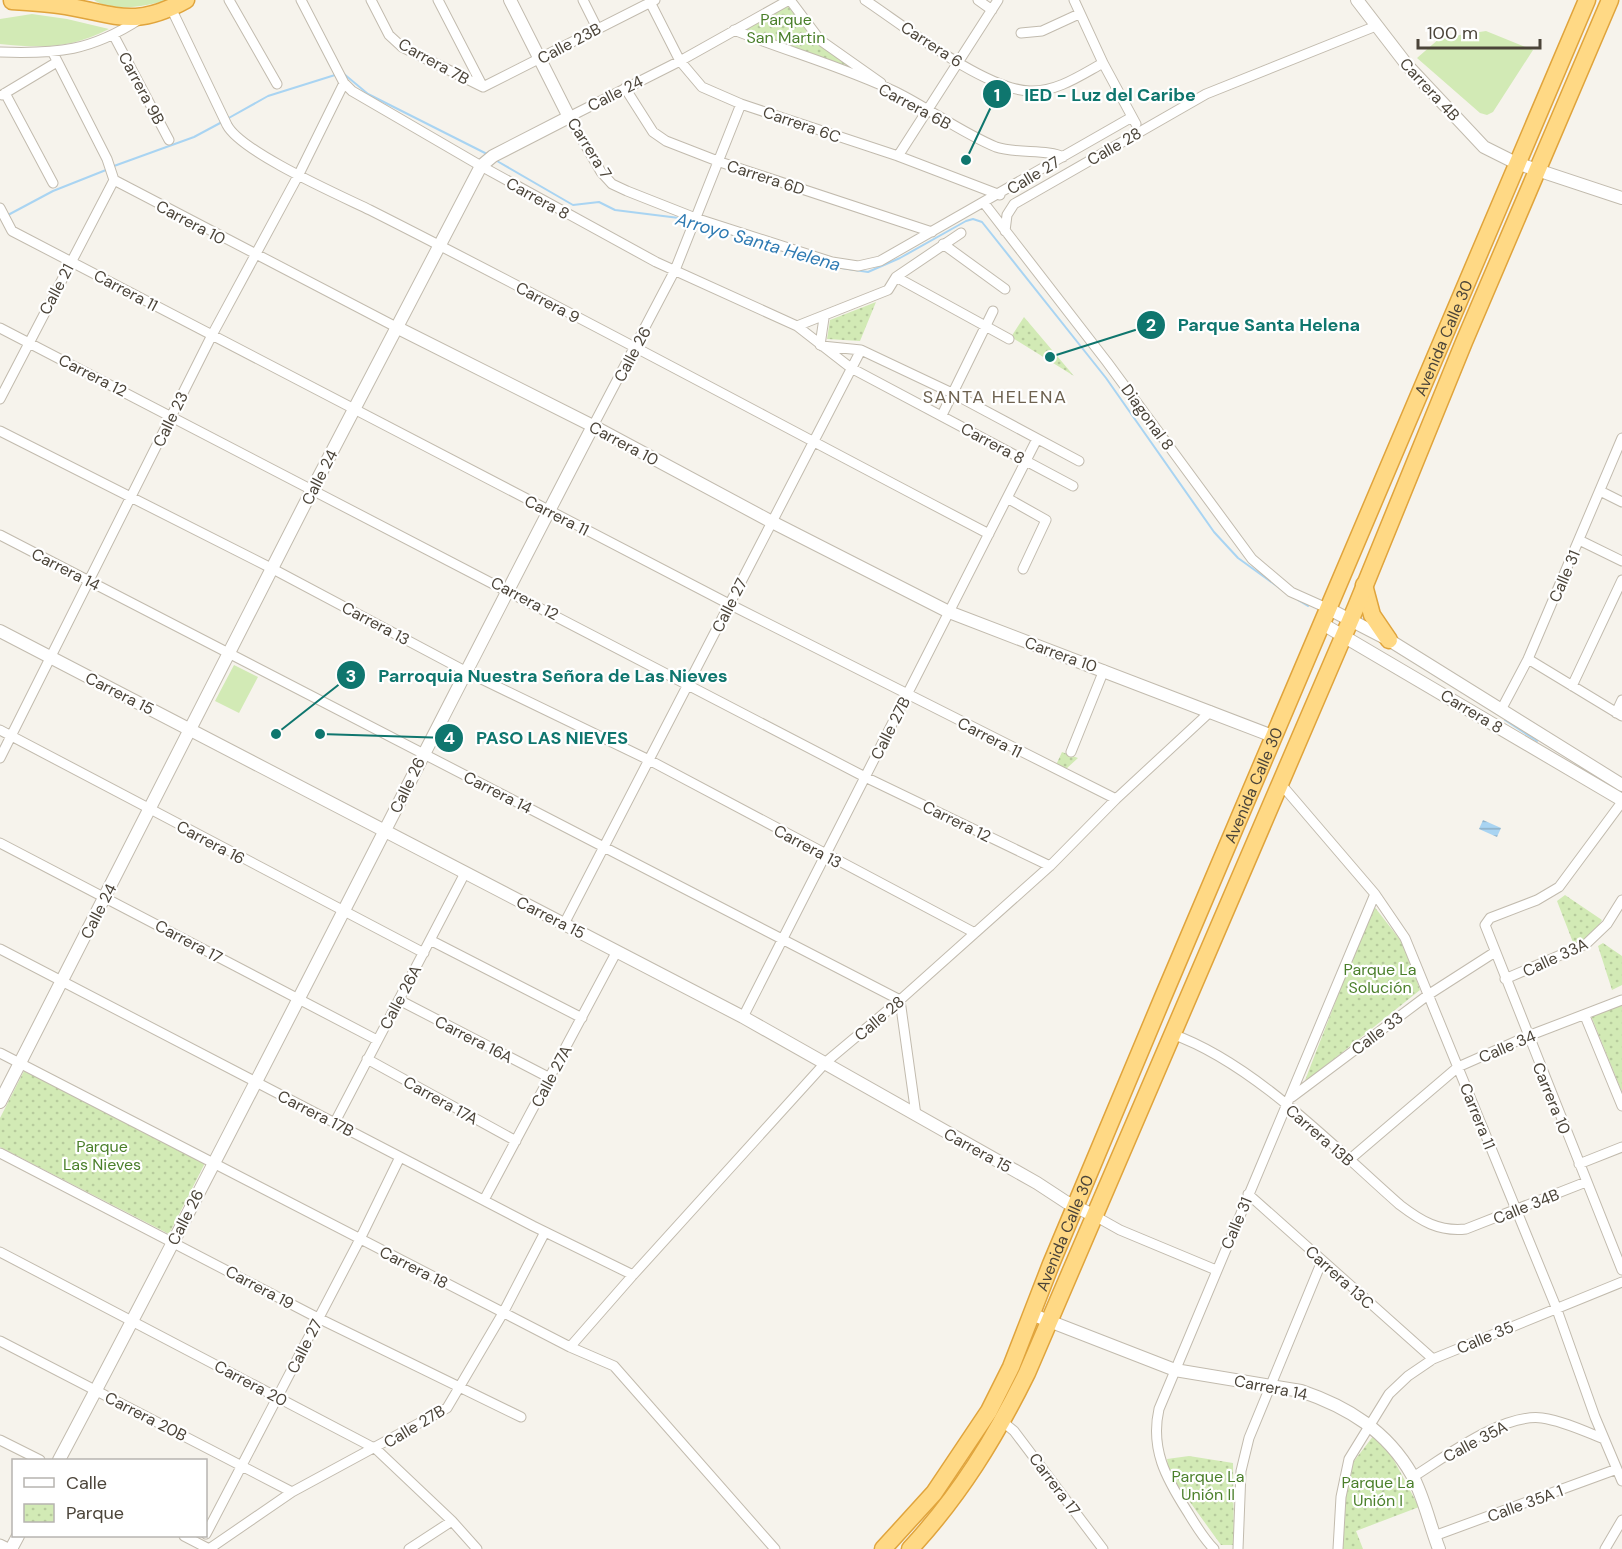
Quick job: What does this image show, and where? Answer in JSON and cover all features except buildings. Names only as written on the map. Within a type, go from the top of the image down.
[{"type":"highway","points":[[0,3],[13,0],[60,5],[125,18],[143,17],[171,8],[186,0]]},
{"type":"highway","name":"Avenida Calle 30","points":[[883,1549],[934,1493],[989,1411],[1011,1367],[1031,1314],[1325,616],[1587,0]]},
{"type":"highway","name":"Avenida Calle 30","points":[[910,1549],[957,1495],[1003,1422],[1049,1322],[1280,783],[1610,0]]},
{"type":"highway","points":[[1364,584],[1372,615],[1389,640]]},
{"type":"street","points":[[229,0],[277,84]]},
{"type":"street","name":"Carrera 8","points":[[301,0],[344,83],[361,97],[481,166],[675,270],[797,326],[851,368],[1073,486]]},
{"type":"street","name":"Carrera 7B","points":[[371,0],[389,35],[402,46],[483,87]]},
{"type":"street","points":[[438,0],[483,87]]},
{"type":"street","name":"Carrera 7","points":[[510,0],[569,117],[601,172],[612,184],[698,219],[832,262],[858,266],[923,247],[932,232]]},
{"type":"street","points":[[583,0],[597,28]]},
{"type":"street","points":[[789,0],[820,40],[896,92]]},
{"type":"street","name":"Calle 24","points":[[0,1102],[313,488],[481,166],[493,156],[680,61],[789,0]]},
{"type":"street","name":"Carrera 6","points":[[865,0],[959,62],[1007,88],[1031,92],[1058,87],[1103,63]]},
{"type":"street","points":[[978,0],[992,10]]},
{"type":"street","points":[[898,156],[998,0]]},
{"type":"street","points":[[1074,0],[1103,63]]},
{"type":"street","name":"Carrera 4B","points":[[1357,0],[1407,65],[1484,147],[1516,163]]},
{"type":"street","name":"Calle 23B","points":[[483,87],[651,1]]},
{"type":"street","name":"Carrera 6C","points":[[651,1],[680,61],[702,87],[741,104],[898,156],[1000,195]]},
{"type":"street","name":"Carrera 9","points":[[171,8],[227,125],[237,139],[298,174],[439,245],[988,534]]},
{"type":"street","points":[[1022,33],[1042,30],[1079,14]]},
{"type":"street","points":[[0,52],[53,53],[73,50],[114,36],[143,17]]},
{"type":"street","name":"Calle 28","points":[[1005,231],[1007,215],[1014,204],[1206,94],[1376,26]]},
{"type":"street","name":"Carrera 6B","points":[[734,30],[896,92],[958,129],[999,148],[1028,154],[1057,154],[1065,161]]},
{"type":"street","name":"Carrera 9B","points":[[114,36],[169,140]]},
{"type":"street","points":[[53,53],[112,173]]},
{"type":"street","points":[[53,183],[3,94],[57,62]]},
{"type":"street","name":"Calle 27","points":[[932,232],[1065,161],[1134,120],[1103,63]]},
{"type":"street","name":"Calle 23","points":[[0,758],[212,335],[344,83]]},
{"type":"street","name":"Carrera 6D","points":[[625,88],[653,132],[666,141],[720,162],[932,232]]},
{"type":"street","name":"Calle 26","points":[[60,1459],[299,999],[422,753],[675,270],[698,219],[741,104]]},
{"type":"street","points":[[1516,163],[1622,198]]},
{"type":"street","name":"Carrera 10","points":[[112,173],[254,256],[593,426],[772,522],[949,612],[1275,737]]},
{"type":"street","name":"Calle 21","points":[[0,399],[71,261],[112,173]]},
{"type":"street","name":"Diagonal 8","points":[[984,203],[1107,362],[1252,559],[1291,592],[1325,616]]},
{"type":"street","name":"Carrera 11","points":[[3,214],[12,231],[729,604],[1116,799]]},
{"type":"street","points":[[797,326],[824,318],[888,290],[896,277],[923,247],[943,244],[961,233]]},
{"type":"street","points":[[943,244],[1005,289]]},
{"type":"street","points":[[896,277],[1009,339]]},
{"type":"street","points":[[942,416],[993,311]]},
{"type":"street","points":[[820,345],[824,318]]},
{"type":"street","name":"Carrera 12","points":[[0,328],[313,488],[865,777],[1050,866]]},
{"type":"street","name":"Carrera 8","points":[[820,345],[861,350],[952,393],[1079,461]]},
{"type":"street","name":"Calle 27","points":[[564,924],[861,350]]},
{"type":"street","name":"Carrera 13","points":[[0,431],[273,568],[465,671],[649,760],[825,856],[975,933]]},
{"type":"street","name":"Calle 27B","points":[[743,1017],[1037,439]]},
{"type":"street","name":"Calle 31","points":[[1501,710],[1528,659],[1621,444]]},
{"type":"street","points":[[1600,491],[1622,502]]},
{"type":"street","points":[[1007,498],[1045,518],[1046,523],[1023,569]]},
{"type":"street","name":"Carrera 14","points":[[0,535],[900,1000]]},
{"type":"street","points":[[1580,540],[1622,561]]},
{"type":"street","points":[[1572,686],[1622,580]]},
{"type":"street","name":"Carrera 8","points":[[1325,616],[1622,801]]},
{"type":"street","name":"Carrera 8","points":[[1346,627],[1389,640],[1622,785]]},
{"type":"street","name":"Carrera 15","points":[[0,631],[743,1017],[1095,1216]]},
{"type":"street","points":[[1528,659],[1619,715],[1622,700]]},
{"type":"street","points":[[1071,752],[1104,670]]},
{"type":"street","name":"Calle 28","points":[[570,1347],[826,1062],[900,1000],[1050,866],[1116,799],[1210,711]]},
{"type":"street","name":"Carrera 16","points":[[0,730],[424,952]]},
{"type":"street","name":"Carrera 11","points":[[1280,783],[1375,894],[1405,938],[1556,1307],[1595,1417],[1622,1481]]},
{"type":"street","name":"Carrera 10","points":[[1622,801],[1559,887],[1537,900],[1490,918],[1485,925],[1622,1270]]},
{"type":"street","name":"Carrera 17","points":[[0,843],[377,1040]]},
{"type":"street","name":"Calle 26A","points":[[335,1122],[465,873]]},
{"type":"street","name":"Calle 31","points":[[1215,1549],[1204,1538],[1167,1478],[1160,1461],[1157,1419],[1216,1269],[1292,1097],[1375,894]]},
{"type":"street","name":"Calle 33A","points":[[1505,979],[1586,944],[1607,924],[1622,900]]},
{"type":"street","points":[[430,940],[582,1018]]},
{"type":"street","name":"Carrera 17B","points":[[0,949],[255,1083],[633,1275]]},
{"type":"street","name":"Calle 27A","points":[[484,1200],[617,951]]},
{"type":"street","name":"Calle 33","points":[[1292,1097],[1428,995],[1495,952]]},
{"type":"street","name":"Carrera 16A","points":[[399,1000],[550,1078]]},
{"type":"street","points":[[900,1000],[916,1115]]},
{"type":"street","name":"Calle 34","points":[[1349,1160],[1458,1067],[1528,1036],[1622,1000]]},
{"type":"street","points":[[1585,1016],[1622,1106]]},
{"type":"street","name":"Carrera 13B","points":[[1172,1034],[1218,1056],[1287,1106],[1418,1219],[1450,1231],[1466,1229]]},
{"type":"street","name":"Carrera 18","points":[[0,1053],[503,1313],[570,1347],[614,1366],[775,1549]]},
{"type":"street","name":"Carrera 17A","points":[[367,1059],[516,1141]]},
{"type":"street","points":[[1579,1164],[1622,1147]]},
{"type":"street","name":"Carrera 19","points":[[0,1153],[318,1318],[521,1417]]},
{"type":"street","name":"Calle 27","points":[[206,1542],[242,1465],[360,1239],[400,1157]]},
{"type":"street","name":"Calle 34B","points":[[1466,1229],[1586,1182]]},
{"type":"street","name":"Carrera 13C","points":[[1248,1194],[1433,1359]]},
{"type":"street","points":[[1095,1216],[1216,1269]]},
{"type":"street","name":"Calle 27B","points":[[206,1542],[292,1492],[436,1417],[447,1408],[462,1387],[545,1232]]},
{"type":"street","name":"Carrera 20","points":[[0,1252],[376,1449],[452,1521],[477,1549]]},
{"type":"street","points":[[1238,1549],[1244,1455],[1268,1387],[1322,1261]]},
{"type":"street","name":"Calle 35","points":[[1338,1549],[1339,1510],[1347,1465],[1389,1394],[1408,1376],[1433,1359],[1622,1282]]},
{"type":"street","name":"Carrera 14","points":[[1031,1314],[1175,1370],[1317,1396],[1371,1425],[1392,1446],[1413,1477],[1438,1549]]},
{"type":"street","name":"Carrera 20B","points":[[0,1341],[292,1492]]},
{"type":"street","points":[[1576,1428],[1587,1425],[1595,1417]]},
{"type":"street","name":"Calle 35A","points":[[1413,1477],[1460,1448],[1510,1422],[1540,1418],[1604,1439]]},
{"type":"street","name":"Carrera 17","points":[[1003,1422],[1014,1431],[1103,1549]]},
{"type":"street","points":[[0,1440],[36,1459]]},
{"type":"street","name":"Calle 35A 1","points":[[1434,1536],[1617,1469]]},
{"type":"street","points":[[409,1549],[452,1521]]},
{"type":"street","points":[[1605,1549],[1622,1521]]},
{"type":"street","points":[[188,1537],[206,1542]]},
{"type":"street","points":[[0,1544],[10,1549]]},
{"type":"green space","points":[[94,0],[170,0],[141,6],[111,7]]},
{"type":"green space","name":"Parque San Martin","points":[[789,4],[809,31],[865,75],[743,31]]},
{"type":"green space","points":[[32,14],[109,29],[95,36],[56,46],[0,44],[0,19]]},
{"type":"green space","points":[[1486,31],[1533,50],[1493,112],[1487,115],[1480,113],[1417,58],[1440,38]]},
{"type":"green space","points":[[876,302],[860,341],[827,339],[830,320]]},
{"type":"green space","points":[[1024,317],[1074,376],[1011,337]]},
{"type":"green space","points":[[234,665],[258,677],[239,713],[215,701]]},
{"type":"green space","points":[[1062,752],[1078,758],[1066,769],[1056,765]]},
{"type":"green space","points":[[1565,895],[1602,920],[1594,933],[1574,945],[1557,901]]},
{"type":"green space","name":"Parque La Solución","points":[[1373,905],[1405,946],[1420,990],[1304,1083]]},
{"type":"green space","points":[[1603,943],[1622,956],[1622,985],[1612,990],[1598,946]]},
{"type":"green space","points":[[1622,995],[1622,1092],[1589,1011]]},
{"type":"green space","name":"Parque Las Nieves","points":[[24,1071],[205,1163],[169,1234],[0,1147],[0,1118]]},
{"type":"green space","name":"Parque La Unión I","points":[[1374,1435],[1389,1451],[1419,1507],[1356,1531],[1363,1549],[1343,1549],[1343,1510],[1351,1465]]},
{"type":"green space","name":"Parque La Unión II","points":[[1189,1456],[1233,1463],[1234,1545],[1221,1545],[1169,1473],[1167,1459]]},
{"type":"water","points":[[1483,820],[1501,828],[1497,837],[1479,829]]},
{"type":"waterway","name":"Arroyo Santa Helena","points":[[344,74],[368,94],[487,154]]},
{"type":"waterway","points":[[227,119],[268,96],[335,75]]},
{"type":"waterway","points":[[114,166],[194,137],[222,122]]},
{"type":"waterway","name":"Arroyo Santa Helena","points":[[497,161],[573,205],[599,202],[615,210],[687,219]]},
{"type":"waterway","points":[[8,215],[53,191],[106,170]]},
{"type":"waterway","name":"Arroyo Santa Helena","points":[[835,267],[868,272],[900,258],[966,221],[973,219],[982,222],[1106,378],[1214,532],[1238,558],[1288,594]]},
{"type":"waterway","name":"Arroyo Santa Helena","points":[[715,229],[829,266]]},
{"type":"waterway","name":"Arroyo Santa Helena","points":[[1298,600],[1308,606]]},
{"type":"waterway","points":[[1505,720],[1537,741]]},
{"type":"place","name":"IED - Luz del Caribe","points":[[966,160]]},
{"type":"place","name":"Parque Santa Helena","points":[[1050,357]]},
{"type":"place","name":"Parroquia Nuestra Señora de Las Nieves","points":[[276,734]]},
{"type":"place","name":"PASO LAS NIEVES","points":[[320,734]]},
{"type":"district","name":"SANTA HELENA","points":[[995,397]]}]
